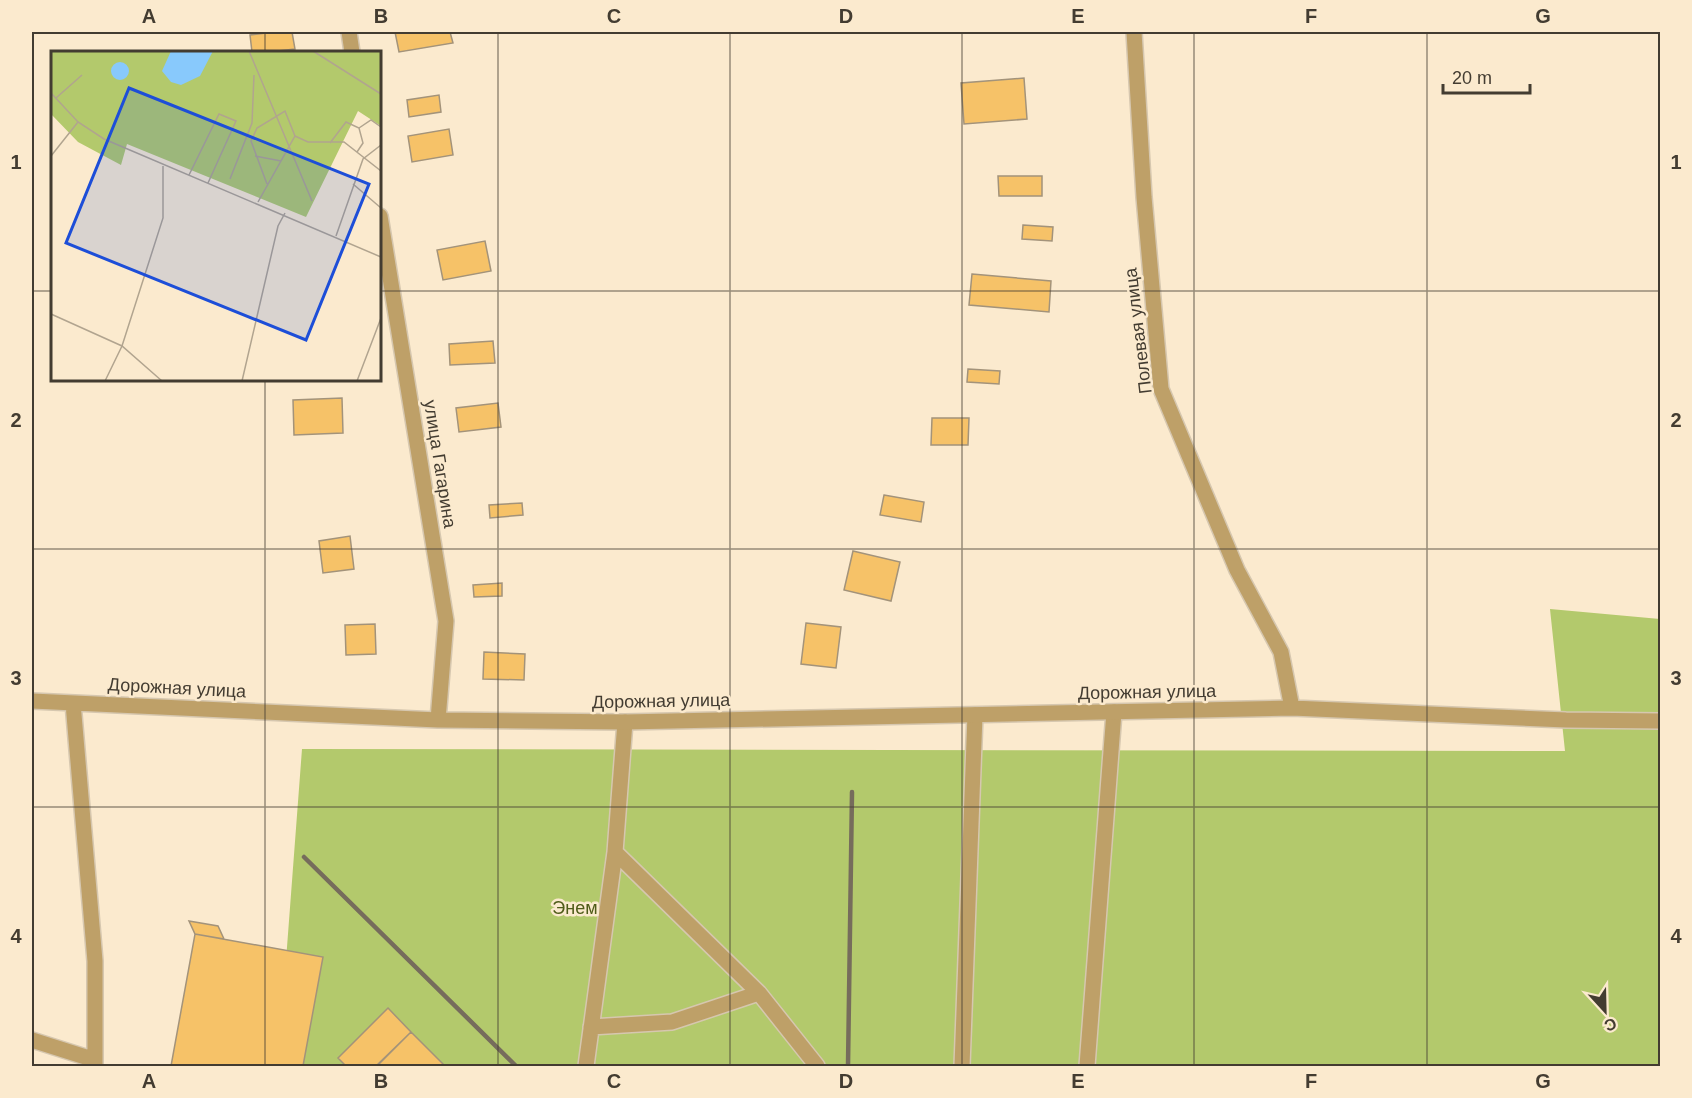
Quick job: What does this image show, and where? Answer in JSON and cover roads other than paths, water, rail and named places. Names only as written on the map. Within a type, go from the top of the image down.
[{"type":"street","points":[[349,32],[352,51]]},
{"type":"street","name":"Полевая улица","points":[[1134,32],[1144,197],[1161,389],[1237,570],[1281,652],[1292,708]]},
{"type":"street","name":"улица Гагарина","points":[[381,222],[446,621],[438,720]]},
{"type":"street","name":"Дорожная улица","points":[[32,701],[438,720],[625,722],[1292,708],[1566,720],[1660,721]]},
{"type":"street","points":[[32,1040],[95,1063],[95,961],[73,703]]},
{"type":"street","points":[[1087,1066],[1114,712]]},
{"type":"street","points":[[963,1066],[975,715]]},
{"type":"street","points":[[586,1066],[615,852],[625,722]]},
{"type":"street","points":[[615,852],[759,993],[817,1066]]},
{"type":"street","points":[[591,1027],[672,1022],[759,993]]},
{"type":"railway","points":[[848,1066],[852,792]]},
{"type":"railway","points":[[304,857],[516,1066]]},
{"type":"park label","name":"Энем","points":[[575,908]]}]
